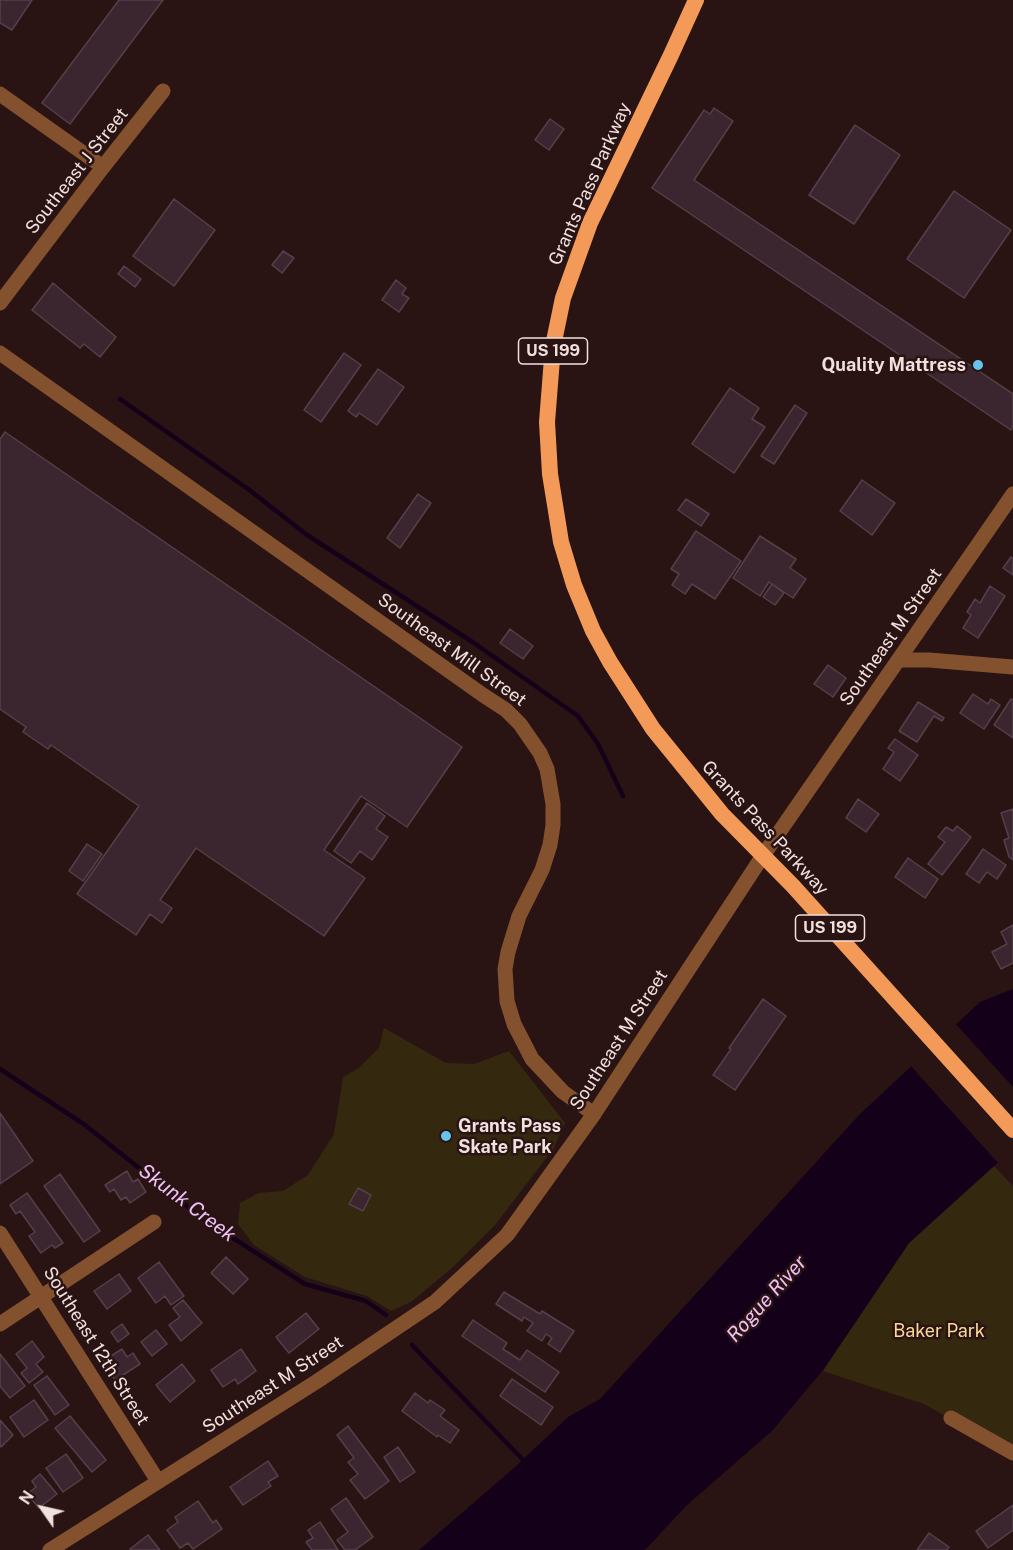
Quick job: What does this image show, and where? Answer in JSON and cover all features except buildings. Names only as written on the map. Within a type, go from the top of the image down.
[{"type":"highway","name":"Grants Pass Parkway","points":[[696,0],[594,214],[568,280],[553,346],[547,422],[550,474],[557,522],[568,565],[586,615],[606,654],[640,711],[673,754],[722,814],[793,886],[1013,1130]]},
{"type":"street","name":"Southeast J Street","points":[[0,303],[163,92]]},
{"type":"street","points":[[0,94],[103,167]]},
{"type":"street","name":"Southeast Mill Street","points":[[0,353],[506,711],[525,731],[540,753],[547,769],[554,804],[553,825],[550,845],[542,870],[519,916],[508,952],[505,969],[507,1001],[514,1024],[532,1059],[564,1092],[594,1114]]},
{"type":"street","name":"Southeast M Street","points":[[50,1550],[316,1382],[435,1302],[507,1235],[594,1114],[762,857],[1013,494]]},
{"type":"street","points":[[900,660],[1013,667]]},
{"type":"street","points":[[0,1324],[154,1222]]},
{"type":"street","name":"Southeast 12th Street","points":[[0,1233],[158,1481]]},
{"type":"street","points":[[951,1418],[1013,1453]]},
{"type":"green space","name":"Grants Pass Skate Park","points":[[384,1028],[446,1063],[474,1064],[509,1051],[565,1123],[554,1148],[495,1225],[453,1267],[411,1302],[391,1311],[367,1296],[305,1277],[254,1245],[238,1224],[240,1203],[259,1193],[283,1191],[308,1175],[334,1134],[343,1077],[359,1068],[379,1048]]},
{"type":"green space","name":"Baker Park","points":[[993,1165],[1013,1186],[1013,1454],[924,1404],[823,1371],[909,1243]]},
{"type":"water","name":"Rogue River","points":[[1013,989],[1013,1149],[909,1243],[823,1370],[772,1431],[687,1505],[645,1550],[419,1550],[515,1467],[568,1417],[600,1399],[860,1114],[980,1002]]},
{"type":"pier","points":[[954,1022],[1013,1087],[1013,1152],[999,1164],[909,1064]]},
{"type":"waterway","points":[[120,399],[248,489],[307,535],[474,643],[578,716],[598,744],[623,796]]},
{"type":"waterway","name":"Skunk Creek","points":[[0,1069],[85,1125],[203,1219],[305,1284],[366,1301],[386,1315]]},
{"type":"waterway","name":"Skunk Creek","points":[[412,1345],[527,1464]]},
{"type":"place","name":"Quality Mattress","points":[[978,365]]},
{"type":"place","name":"Grants Pass Skate Park","points":[[446,1136]]}]
